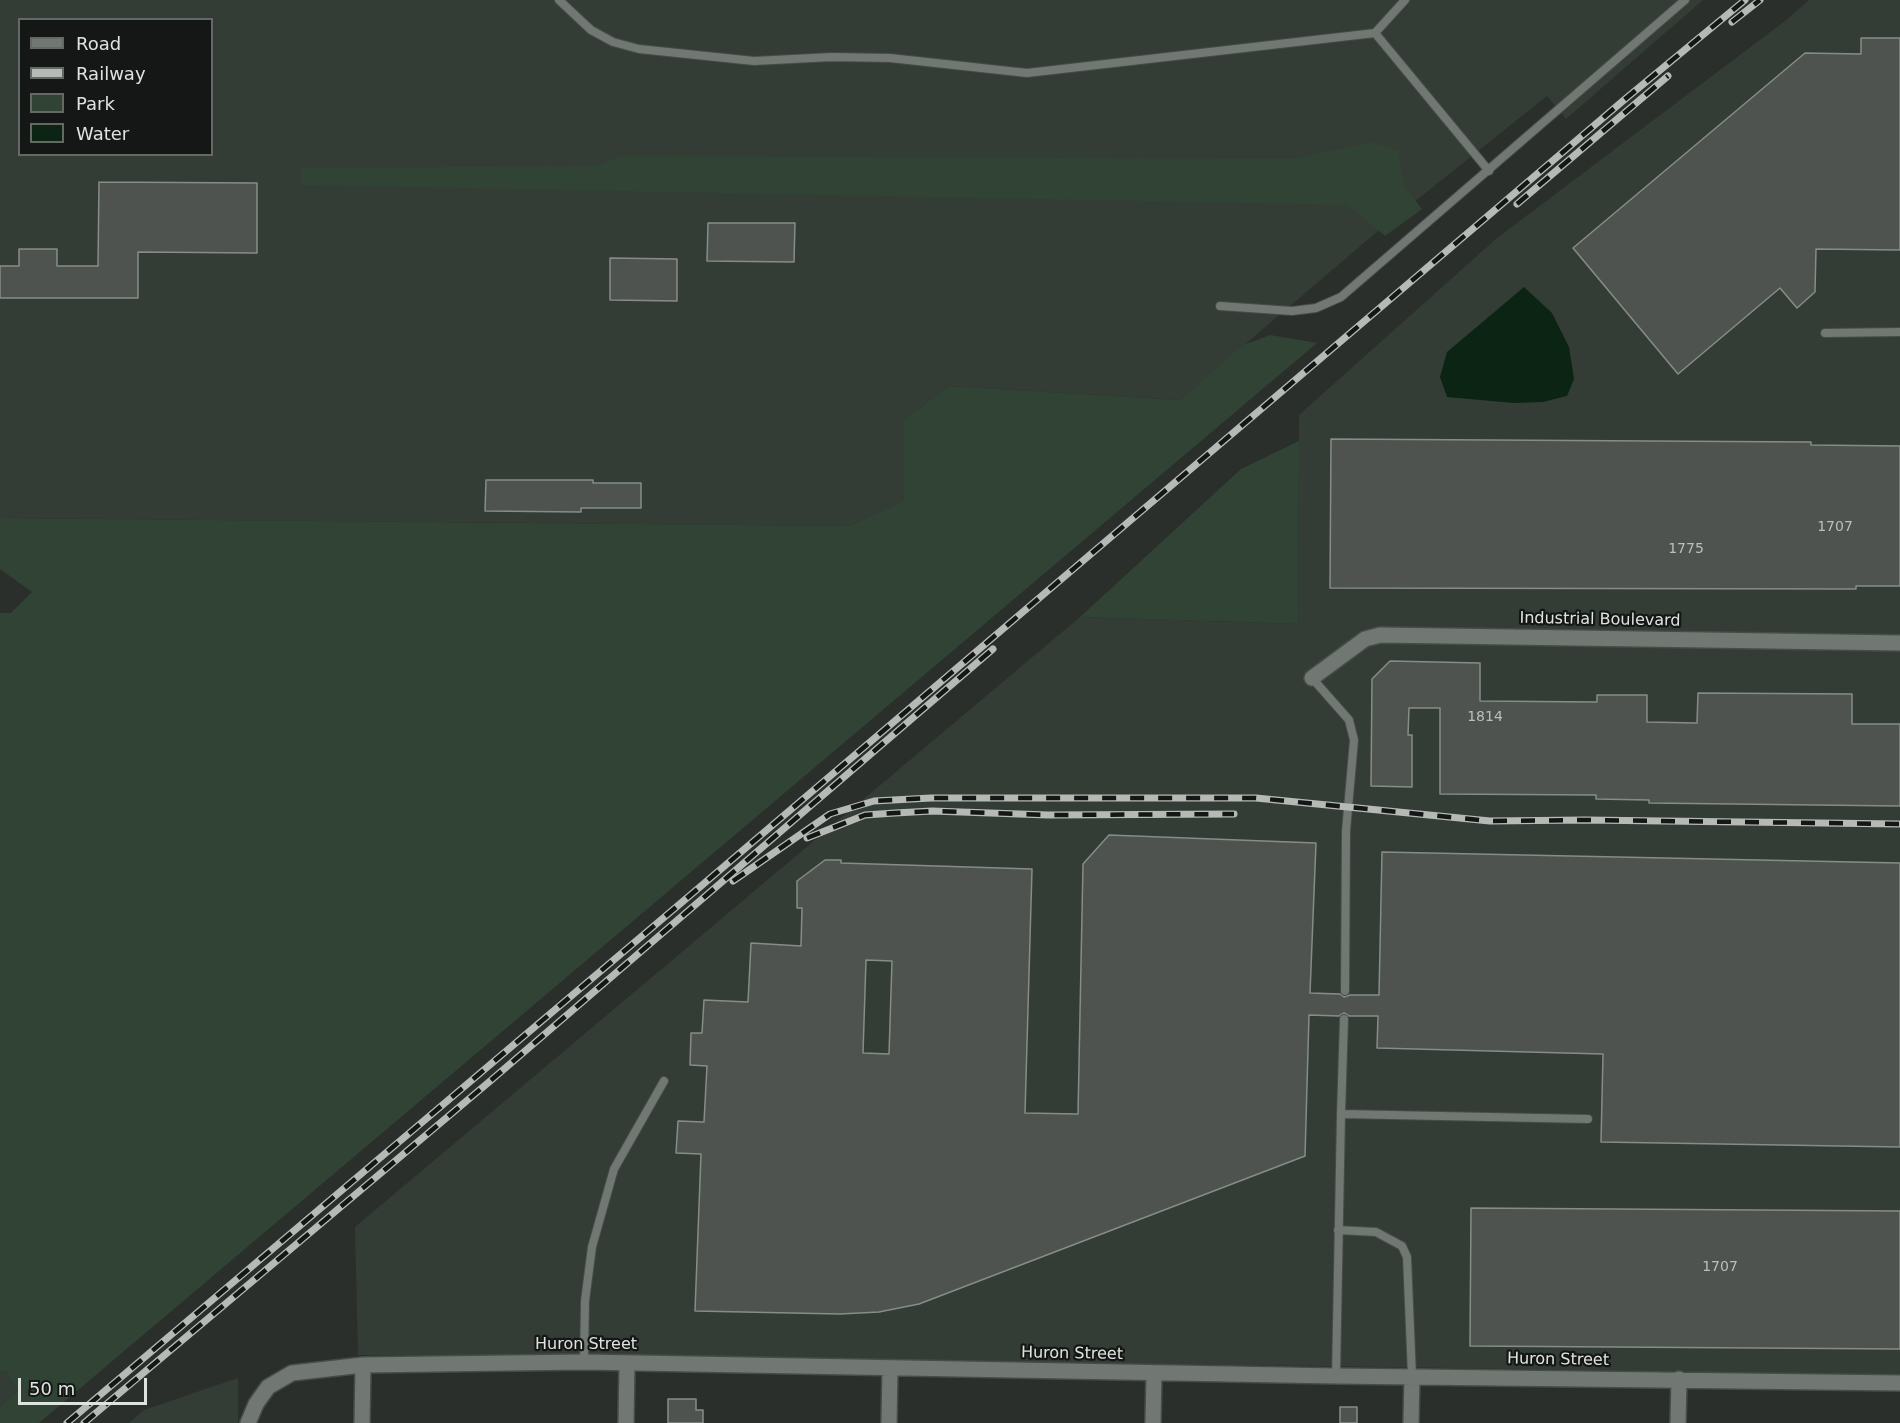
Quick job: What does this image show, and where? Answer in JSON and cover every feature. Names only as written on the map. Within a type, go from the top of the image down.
[{"type":"street","name":"Industrial Boulevard","points":[[1312,678],[1365,639],[1380,635],[1900,643]]},
{"type":"street","name":"Huron Street","points":[[248,1423],[256,1404],[268,1387],[292,1373],[363,1365],[584,1362],[890,1369],[1900,1383]]},
{"type":"street","points":[[626,1423],[627,1363]]},
{"type":"street","points":[[362,1423],[363,1365]]},
{"type":"street","points":[[889,1423],[890,1369]]},
{"type":"street","points":[[1153,1423],[1154,1373]]},
{"type":"street","points":[[1411,1423],[1412,1376]]},
{"type":"street","points":[[1678,1423],[1679,1379]]},
{"type":"lane","points":[[559,0],[591,30],[613,42],[639,49],[754,61],[832,57],[890,58],[1027,74],[1374,33],[1405,0]]},
{"type":"lane","points":[[1220,306],[1292,311],[1316,308],[1341,297],[1685,0]]},
{"type":"lane","points":[[1374,33],[1489,171]]},
{"type":"lane","points":[[1825,333],[1900,332]]},
{"type":"lane","points":[[1312,678],[1349,720],[1354,740],[1346,831],[1345,991]]},
{"type":"lane","points":[[1336,1376],[1344,1019]]},
{"type":"lane","points":[[584,1362],[585,1301],[592,1247],[614,1169],[664,1081]]},
{"type":"lane","points":[[1341,1114],[1588,1119]]},
{"type":"lane","points":[[1338,1230],[1376,1232],[1402,1246],[1407,1257],[1412,1376]]},
{"type":"shaded area","points":[[0,0],[1703,0],[1566,119],[1547,96],[1379,230],[1180,400],[949,386],[903,420],[905,501],[849,526],[0,518]]},
{"type":"shaded area","points":[[1809,0],[1900,0],[1900,1375],[358,1355],[355,1227],[1080,617],[1298,624],[1299,415],[1497,238],[1785,21]]},
{"type":"shaded area","points":[[0,1371],[6,1371],[18,1390],[0,1407]]},
{"type":"shaded area","points":[[238,1378],[238,1423],[129,1423],[144,1410]]},
{"type":"green space","points":[[1371,142],[1399,151],[1403,185],[1422,209],[1385,236],[1348,205],[302,185],[301,168],[595,166],[621,156],[1293,159]]},
{"type":"green space","points":[[1270,335],[1317,343],[39,1423],[0,1423],[0,1407],[18,1390],[6,1371],[0,1371],[0,613],[11,613],[32,592],[0,569],[0,518],[849,526],[904,501],[903,420],[949,386],[1180,400],[1243,345]]},
{"type":"green space","points":[[1299,441],[1298,624],[1080,617],[1241,469]]},
{"type":"water","points":[[1524,287],[1552,313],[1569,347],[1574,379],[1567,396],[1543,402],[1514,403],[1447,397],[1440,377],[1447,352]]},
{"type":"building","points":[[1861,38],[1900,38],[1900,250],[1816,249],[1815,292],[1797,308],[1780,288],[1678,374],[1573,248],[1805,53],[1861,54]]},
{"type":"building","points":[[99,182],[257,183],[257,253],[138,252],[138,298],[0,298],[0,266],[19,266],[19,249],[57,249],[57,266],[98,266]]},
{"type":"building","points":[[708,223],[795,223],[794,262],[707,261]]},
{"type":"building","points":[[610,258],[677,259],[677,301],[610,300]]},
{"type":"building","points":[[1331,439],[1811,442],[1811,445],[1900,446],[1900,586],[1856,586],[1856,589],[1330,588]]},
{"type":"building","points":[[486,480],[593,480],[593,483],[641,483],[641,508],[581,508],[581,512],[485,511]]},
{"type":"building","points":[[1390,661],[1480,663],[1480,701],[1597,702],[1597,695],[1647,695],[1647,722],[1697,723],[1698,693],[1852,694],[1852,724],[1900,724],[1900,806],[1649,803],[1649,800],[1596,799],[1596,795],[1440,794],[1440,708],[1409,708],[1408,735],[1412,735],[1412,787],[1371,786],[1372,679]]},
{"type":"building","points":[[1109,835],[1316,843],[1310,993],[1340,994],[1344,997],[1379,995],[1382,852],[1900,863],[1900,1147],[1601,1142],[1603,1054],[1377,1048],[1378,1016],[1349,1016],[1344,1013],[1339,1016],[1309,1015],[1305,1156],[919,1304],[879,1312],[840,1314],[695,1311],[701,1154],[676,1153],[678,1121],[704,1122],[707,1066],[690,1065],[691,1033],[702,1033],[704,1000],[748,1002],[751,943],[801,946],[802,908],[797,908],[797,881],[825,860],[841,860],[841,863],[1032,869],[1025,1113],[1078,1114],[1083,864]],"holes":[[[866,960],[892,961],[889,1054],[863,1053]]]},
{"type":"building","points":[[1471,1208],[1900,1211],[1900,1349],[1470,1346]]},
{"type":"building","points":[[668,1399],[696,1399],[696,1410],[703,1410],[703,1423],[668,1423]]},
{"type":"building","points":[[1340,1407],[1357,1407],[1357,1423],[1340,1423]]},
{"type":"railway","points":[[67,1423],[1624,100],[1745,0]]},
{"type":"railway","points":[[1732,22],[1760,0]]},
{"type":"railway","points":[[1517,204],[1668,76]]},
{"type":"railway","points":[[84,1423],[489,1082],[993,649]]},
{"type":"railway","points":[[733,881],[830,814],[874,801],[931,798],[1256,798],[1490,821],[1900,824]]},
{"type":"railway","points":[[807,838],[865,815],[895,813],[932,811],[1048,815],[1234,814]]}]
